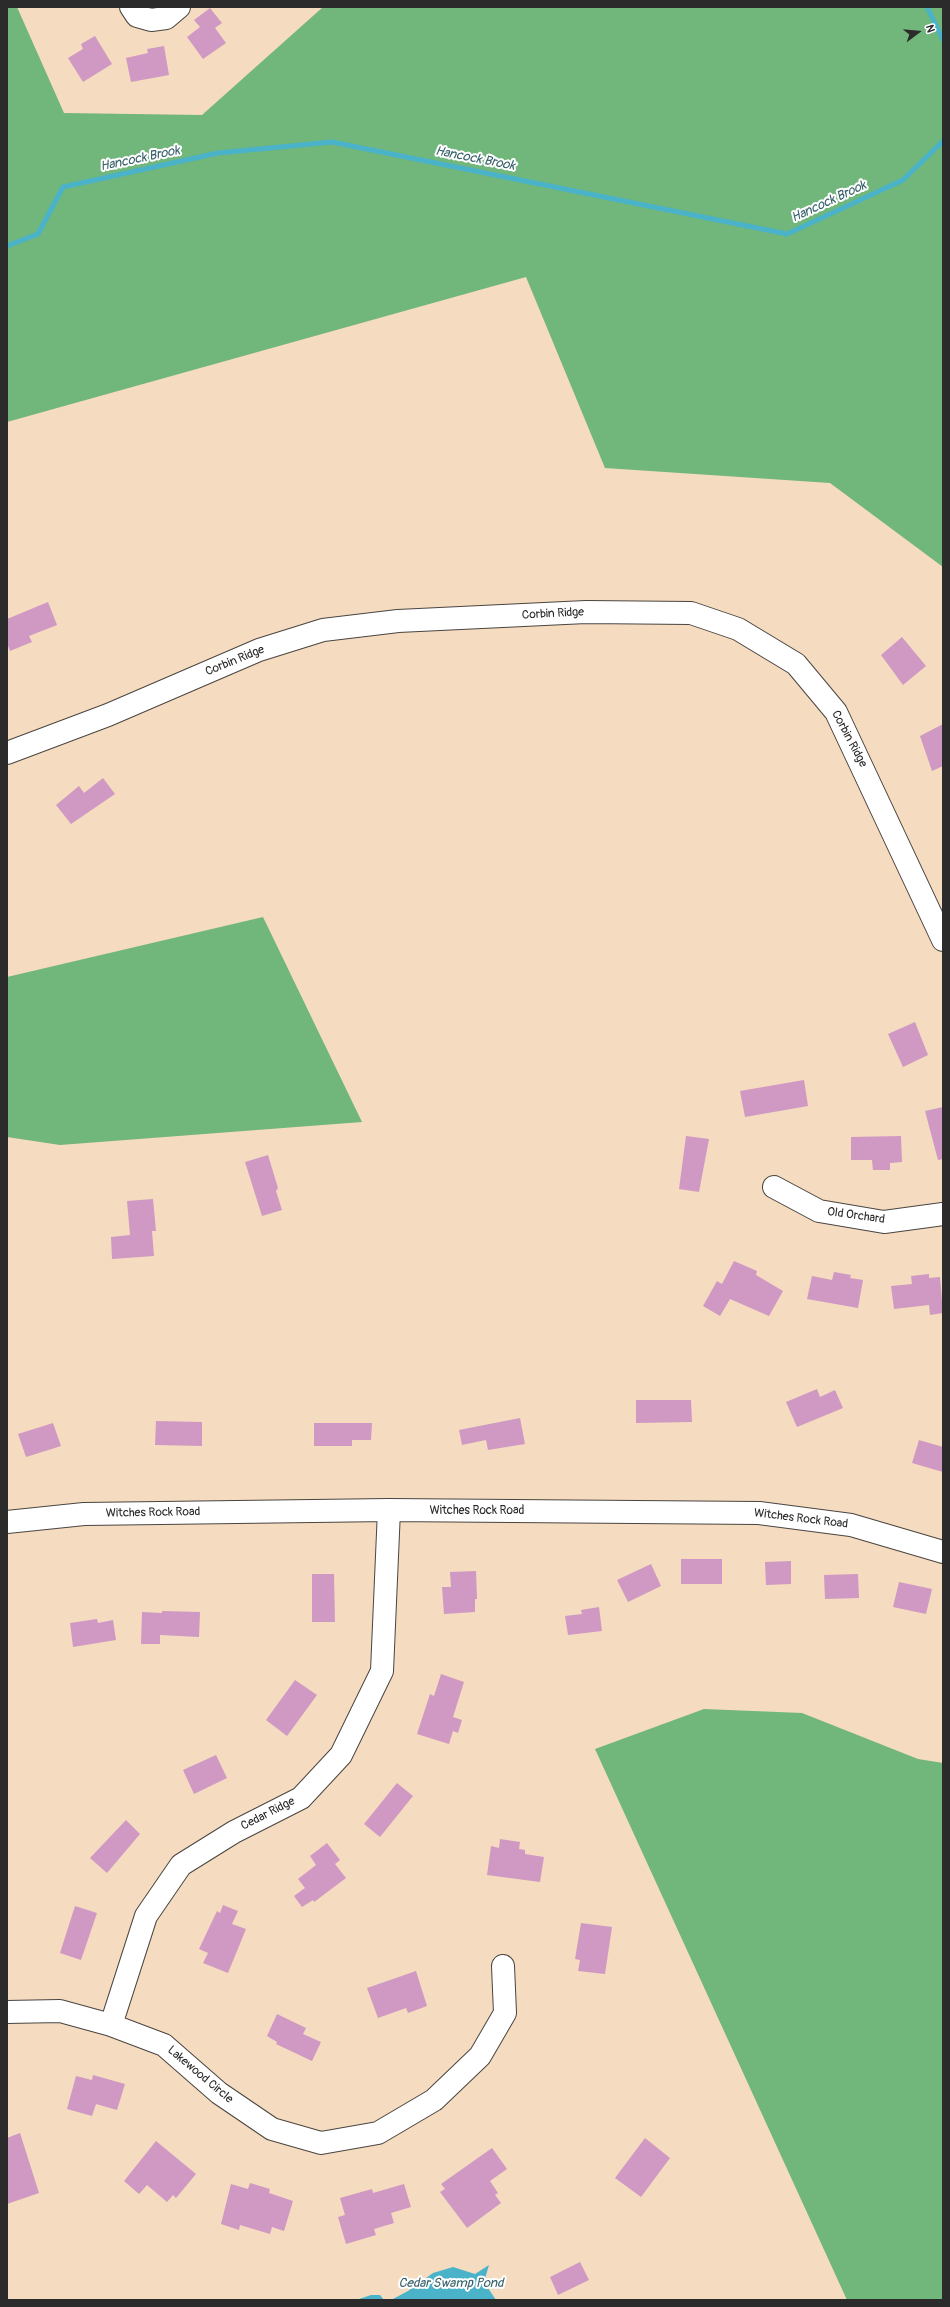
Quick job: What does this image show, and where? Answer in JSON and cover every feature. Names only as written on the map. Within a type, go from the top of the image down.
[{"type":"street","points":[[131,7],[137,16],[151,20],[166,18],[179,7]]},
{"type":"street","name":"Corbin Ridge","points":[[7,753],[108,715],[259,650],[323,630],[398,621],[586,612],[691,613],[738,629],[796,664],[836,712],[860,759],[943,940]]},
{"type":"street","name":"Old Orchard","points":[[774,1187],[819,1211],[884,1222],[943,1214]]},
{"type":"street","name":"Witches Rock Road","points":[[7,1522],[84,1514],[389,1510],[759,1513],[851,1525],[943,1552]]},
{"type":"street","name":"Cedar Ridge","points":[[111,2025],[146,1916],[181,1865],[234,1832],[301,1798],[341,1755],[382,1671],[389,1510]]},
{"type":"street","name":"Lakewood Circle","points":[[7,2012],[60,2012],[111,2025],[164,2045],[219,2093],[272,2129],[321,2143],[378,2133],[434,2100],[480,2056],[505,2013],[503,1966]]},
{"type":"green space","points":[[7,7],[17,7],[64,113],[202,115],[323,7],[943,7],[943,567],[830,483],[605,468],[526,277],[7,422]]},
{"type":"green space","points":[[263,917],[362,1122],[60,1145],[7,1137],[7,977]]},
{"type":"green space","points":[[704,1709],[802,1713],[918,1759],[943,1763],[943,2300],[847,2300],[595,1749]]},
{"type":"water","name":"Cedar Swamp Pond","points":[[489,2265],[484,2282],[496,2300],[391,2300],[408,2291],[433,2273],[453,2267],[475,2274]]},
{"type":"water","name":"Cedar Swamp Pond","points":[[371,2295],[380,2295],[384,2300],[356,2300]]},
{"type":"building","points":[[210,8],[222,23],[215,28],[226,43],[203,59],[187,37],[200,27],[194,20]]},
{"type":"building","points":[[95,36],[112,64],[83,82],[68,58],[83,49],[81,44]]},
{"type":"building","points":[[164,46],[169,75],[131,82],[126,58],[148,53],[147,49]]},
{"type":"building","points":[[48,602],[57,625],[29,636],[32,642],[10,651],[7,643],[7,619]]},
{"type":"building","points":[[902,637],[926,666],[903,685],[881,655]]},
{"type":"building","points":[[943,724],[943,766],[932,771],[920,736]]},
{"type":"building","points":[[103,778],[115,794],[71,824],[56,805],[79,786],[84,793]]},
{"type":"building","points":[[915,1022],[928,1055],[903,1067],[888,1034]]},
{"type":"building","points":[[804,1080],[808,1106],[745,1117],[740,1091]]},
{"type":"building","points":[[943,1107],[943,1159],[938,1160],[925,1111]]},
{"type":"building","points":[[686,1136],[709,1139],[699,1192],[679,1189]]},
{"type":"building","points":[[901,1136],[902,1162],[890,1163],[890,1170],[873,1170],[872,1160],[851,1160],[851,1137]]},
{"type":"building","points":[[268,1155],[278,1188],[276,1191],[282,1210],[262,1216],[245,1162]]},
{"type":"building","points":[[153,1199],[156,1231],[152,1231],[154,1256],[112,1259],[111,1237],[130,1235],[127,1201]]},
{"type":"building","points":[[734,1261],[757,1271],[756,1275],[783,1291],[769,1316],[730,1299],[720,1316],[703,1306],[717,1281],[722,1284]]},
{"type":"building","points":[[834,1272],[851,1275],[850,1278],[863,1280],[858,1308],[807,1299],[812,1276],[832,1280]]},
{"type":"building","points":[[929,1274],[929,1278],[940,1277],[943,1313],[930,1315],[929,1305],[894,1309],[891,1286],[912,1284],[911,1276]]},
{"type":"building","points":[[817,1389],[820,1397],[835,1390],[843,1408],[797,1427],[786,1402]]},
{"type":"building","points":[[636,1400],[691,1400],[692,1422],[636,1423]]},
{"type":"building","points":[[520,1418],[525,1444],[488,1450],[486,1440],[462,1445],[459,1430]]},
{"type":"building","points":[[156,1421],[202,1422],[202,1446],[155,1445]]},
{"type":"building","points":[[53,1423],[61,1446],[26,1457],[18,1434]]},
{"type":"building","points":[[314,1423],[372,1423],[371,1440],[352,1440],[352,1446],[314,1446]]},
{"type":"building","points":[[919,1440],[943,1447],[943,1472],[912,1463]]},
{"type":"building","points":[[681,1559],[722,1559],[722,1584],[681,1584]]},
{"type":"building","points":[[791,1561],[791,1584],[766,1585],[765,1562]]},
{"type":"building","points":[[651,1564],[661,1586],[628,1602],[617,1580]]},
{"type":"building","points":[[476,1571],[477,1599],[475,1599],[475,1612],[444,1614],[442,1587],[451,1587],[450,1572]]},
{"type":"building","points":[[312,1574],[334,1574],[335,1622],[312,1622]]},
{"type":"building","points":[[858,1574],[859,1598],[825,1599],[824,1575]]},
{"type":"building","points":[[899,1582],[932,1589],[926,1614],[893,1607]]},
{"type":"building","points":[[599,1607],[602,1631],[568,1635],[565,1616],[582,1614],[581,1610]]},
{"type":"building","points":[[162,1611],[200,1612],[199,1637],[160,1635],[160,1644],[141,1644],[142,1612],[162,1613]]},
{"type":"building","points":[[97,1619],[98,1623],[113,1620],[116,1640],[73,1647],[70,1623]]},
{"type":"building","points":[[441,1674],[464,1682],[453,1717],[462,1720],[458,1733],[453,1731],[449,1744],[417,1734],[430,1694],[434,1696]]},
{"type":"building","points":[[295,1680],[317,1695],[287,1736],[266,1720]]},
{"type":"building","points":[[216,1755],[227,1778],[194,1794],[183,1770]]},
{"type":"building","points":[[397,1783],[413,1796],[380,1837],[364,1824]]},
{"type":"building","points":[[126,1820],[140,1834],[107,1873],[90,1858]]},
{"type":"building","points":[[500,1839],[520,1842],[519,1849],[525,1850],[525,1854],[544,1857],[540,1882],[487,1875],[491,1846],[499,1848]]},
{"type":"building","points":[[327,1843],[340,1860],[335,1864],[346,1878],[314,1902],[313,1900],[302,1907],[294,1896],[305,1888],[298,1879],[316,1865],[310,1856]]},
{"type":"building","points":[[223,1905],[238,1911],[232,1924],[246,1929],[228,1973],[203,1963],[208,1953],[199,1949],[217,1911],[220,1913]]},
{"type":"building","points":[[75,1906],[97,1913],[81,1960],[60,1953]]},
{"type":"building","points":[[581,1923],[612,1927],[605,1974],[578,1971],[580,1960],[575,1959]]},
{"type":"building","points":[[416,1971],[427,2006],[408,2013],[406,2008],[378,2018],[367,1988]]},
{"type":"building","points":[[277,2014],[306,2028],[303,2034],[321,2042],[312,2061],[276,2044],[277,2042],[267,2036]]},
{"type":"building","points":[[93,2075],[125,2084],[117,2110],[96,2104],[92,2116],[67,2109],[76,2076],[92,2080]]},
{"type":"building","points":[[20,2133],[39,2193],[7,2204],[7,2138]]},
{"type":"building","points":[[645,2138],[670,2158],[641,2197],[615,2178]]},
{"type":"building","points":[[156,2141],[196,2174],[176,2198],[173,2195],[167,2202],[147,2185],[139,2194],[124,2181]]},
{"type":"building","points":[[492,2148],[507,2169],[490,2181],[498,2193],[495,2195],[501,2203],[467,2228],[440,2192],[445,2189],[441,2184]]},
{"type":"building","points":[[250,2183],[270,2189],[269,2193],[293,2201],[284,2231],[272,2227],[270,2234],[240,2225],[239,2230],[221,2224],[231,2184],[248,2189]]},
{"type":"building","points":[[404,2184],[411,2207],[391,2213],[394,2223],[374,2229],[376,2235],[346,2244],[338,2217],[345,2215],[340,2198],[372,2189],[373,2193]]},
{"type":"building","points":[[580,2262],[589,2280],[558,2295],[550,2277]]},
{"type":"waterway","points":[[927,7],[943,40]]},
{"type":"waterway","name":"Hancock Brook","points":[[7,246],[38,234],[63,187],[218,153],[332,142],[787,234],[903,180],[943,141]]}]
